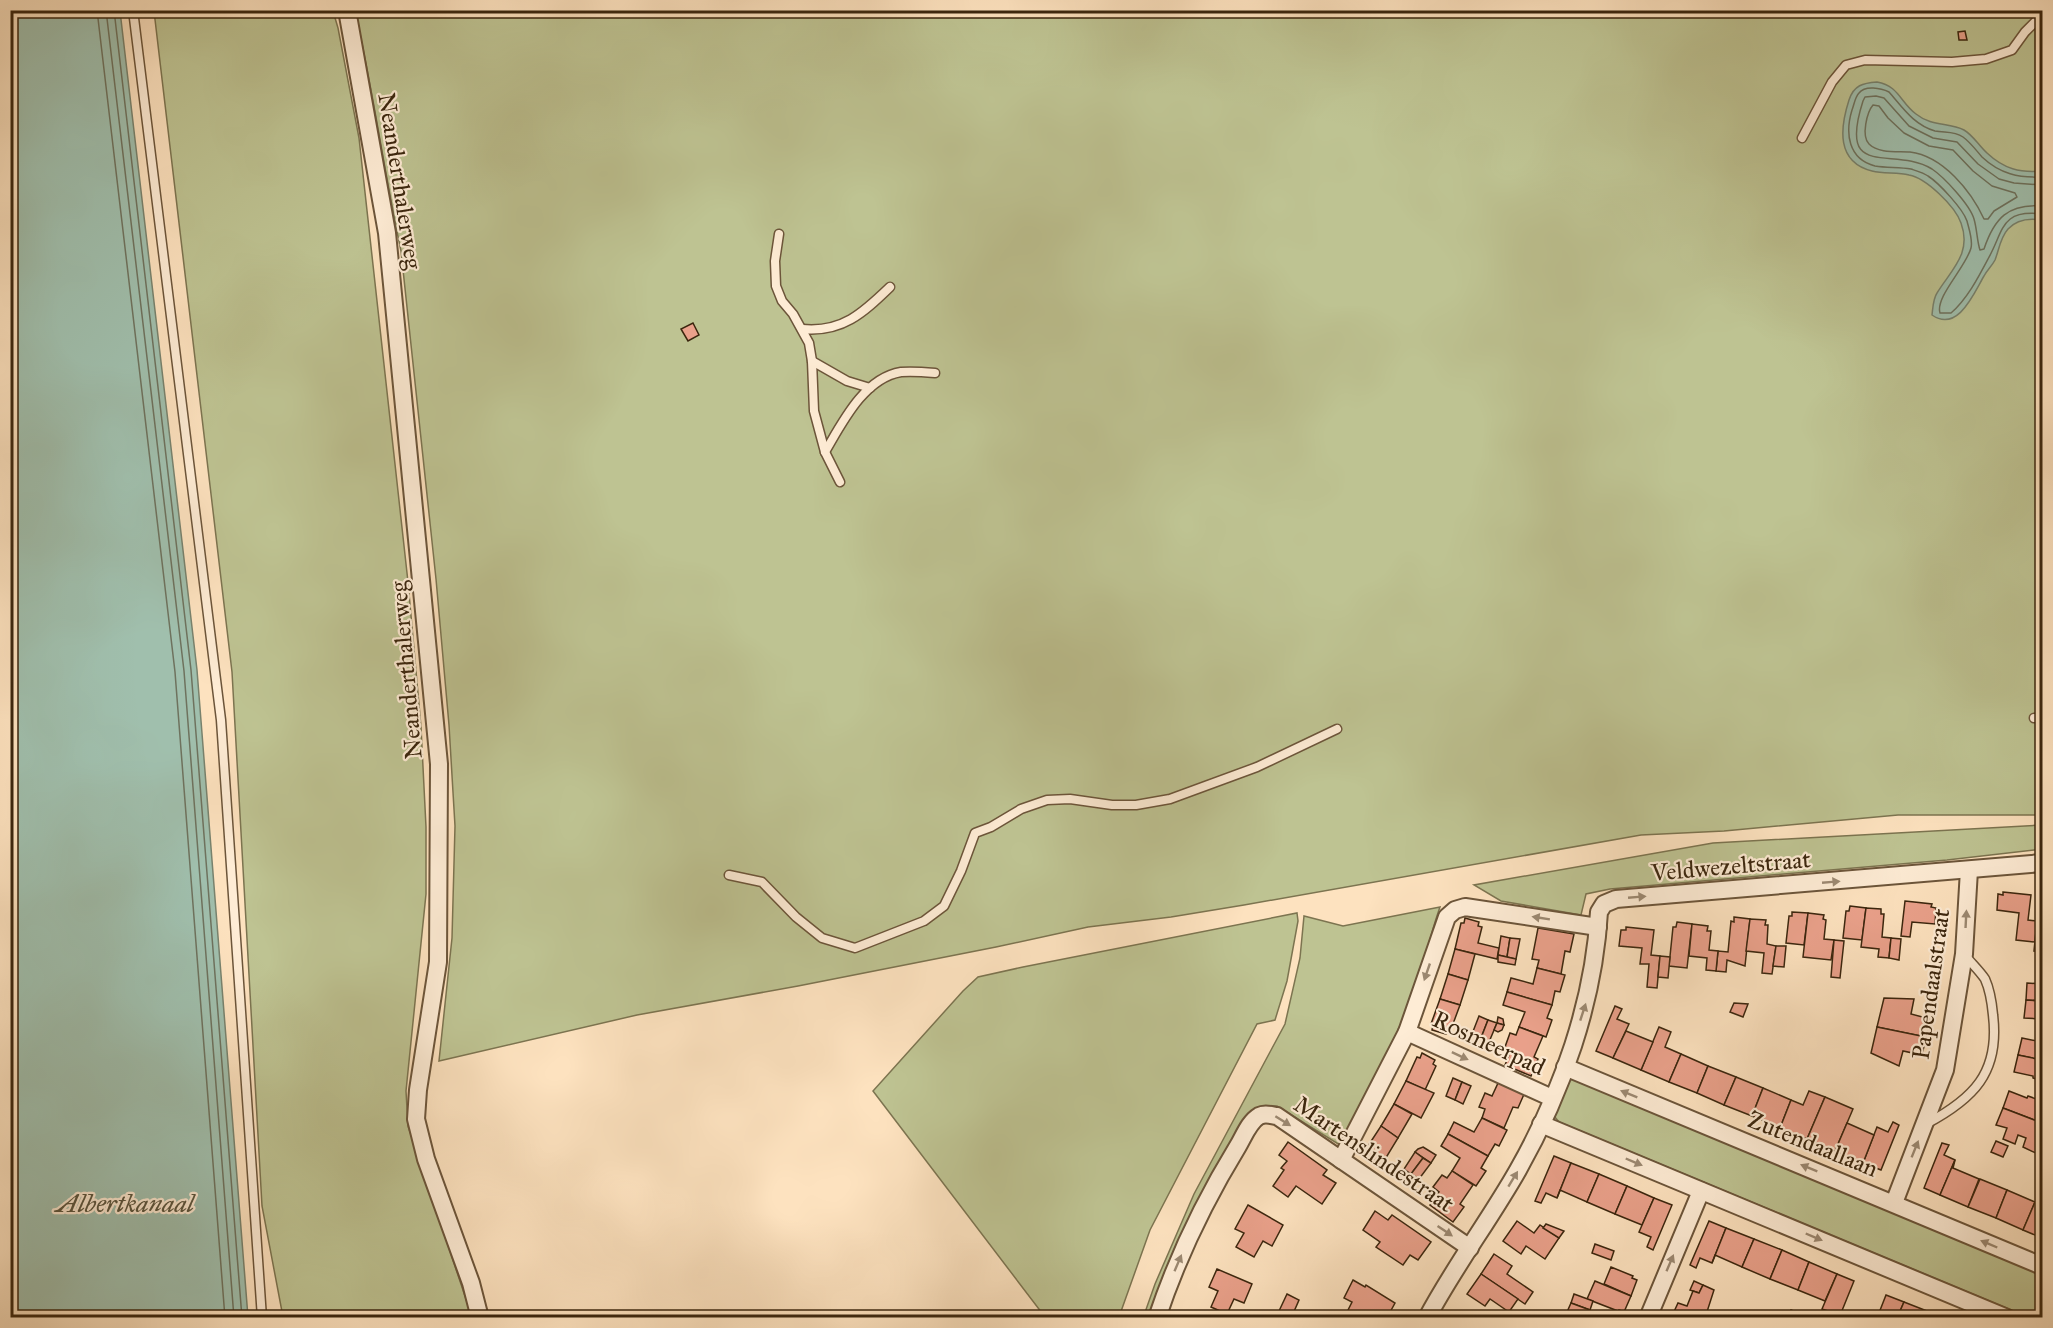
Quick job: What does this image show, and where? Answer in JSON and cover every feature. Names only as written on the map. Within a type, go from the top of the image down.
[{"type":"street","name":"Neanderthalerweg","points":[[347,10],[387,233],[439,764],[438,962],[418,1090],[416,1119],[426,1159],[471,1283],[480,1317]]},
{"type":"street","name":"Veldwezeltstraat","points":[[1598,927],[1599,912],[1604,904],[1616,899],[2043,863]]},
{"type":"street","name":"Papendaalstraat","points":[[1894,1203],[1945,1070],[1964,954],[1969,870]]},
{"type":"street","name":"Rosmeerpad","points":[[1341,1160],[1407,1032],[1447,917],[1455,910],[1465,907],[1598,927]]},
{"type":"street","points":[[1427,1317],[1518,1169],[1541,1124],[1565,1067],[1588,998],[1598,927]]},
{"type":"street","name":"Rosmeerpad","points":[[1407,1032],[1552,1098]]},
{"type":"street","name":"Zutendaallaan","points":[[1565,1067],[2043,1266]]},
{"type":"street","name":"Martenslindestraat","points":[[1157,1317],[1194,1227],[1223,1171],[1252,1122],[1266,1114],[1277,1116],[1470,1248]]},
{"type":"street","points":[[1541,1124],[2007,1317]]},
{"type":"street","points":[[1648,1317],[1701,1191]]},
{"type":"lane","points":[[133,10],[221,720],[262,1317]]},
{"type":"lane","points":[[1802,138],[1832,82],[1846,65],[1865,60],[1952,62],[1986,59],[2012,50],[2025,32],[2043,15]]},
{"type":"lane","points":[[779,234],[776,286],[782,301],[809,343],[814,411],[825,452],[840,482]]},
{"type":"lane","points":[[802,329],[817,331],[843,325],[867,309],[890,287]]},
{"type":"lane","points":[[812,361],[846,381],[870,388]]},
{"type":"lane","points":[[825,452],[842,423],[870,388],[879,381],[900,372],[935,373]]},
{"type":"lane","points":[[729,875],[762,882],[796,917],[822,938],[855,948],[924,921],[944,906],[961,871],[975,833],[991,827],[1021,809],[1047,800],[1070,799],[1112,805],[1136,805],[1170,800],[1257,767],[1337,729]]},
{"type":"lane","points":[[1925,1124],[1950,1111],[1982,1081],[1995,1042],[1991,1000],[1985,980],[1964,954]]},
{"type":"green space","points":[[154,11],[333,11],[338,28],[359,138],[408,582],[421,727],[426,827],[426,894],[406,1091],[408,1126],[472,1317],[283,1317],[262,1206],[232,672]]},
{"type":"green space","points":[[355,11],[2042,11],[2042,815],[1898,815],[1724,831],[1641,835],[1244,905],[1088,927],[798,986],[637,1015],[439,1061],[452,938],[455,826],[449,725],[401,251]]},
{"type":"green space","points":[[2042,825],[2042,849],[1947,860],[1610,889],[1586,894],[1581,915],[1501,901],[1474,885],[1713,843]]},
{"type":"green space","points":[[1440,907],[1400,1032],[1343,1147],[1277,1106],[1257,1109],[1151,1317],[1143,1318],[1155,1284],[1194,1194],[1285,1024],[1300,958],[1304,916],[1343,926]]},
{"type":"green space","points":[[1297,913],[1298,921],[1287,981],[1275,1020],[1257,1024],[1150,1230],[1119,1317],[1045,1317],[873,1091],[978,977]]},
{"type":"green space","points":[[1569,1079],[1577,1079],[2042,1273],[2042,1317],[2028,1317],[1559,1122],[1554,1116]]},
{"type":"water","name":"Albertkanaal","points":[[10,11],[120,11],[197,670],[248,1317],[11,1317]]},
{"type":"water","points":[[1877,82],[1895,91],[1922,118],[1967,132],[2000,163],[2019,170],[2042,171],[2042,220],[2024,220],[2008,229],[2001,240],[1995,260],[1970,301],[1964,309],[1950,319],[1941,319],[1932,315],[1936,295],[1962,252],[1964,234],[1958,216],[1939,194],[1916,177],[1877,172],[1860,167],[1852,160],[1844,143],[1844,122],[1851,95],[1860,86]]},
{"type":"building","points":[[1965,31],[1967,40],[1959,40],[1958,32]]},
{"type":"building","points":[[693,323],[699,335],[688,341],[681,329]]},
{"type":"building","points":[[2003,892],[2031,895],[2028,920],[2037,921],[2035,942],[2016,940],[2019,913],[1997,910],[1998,894],[2003,895]]},
{"type":"building","points":[[1905,901],[1932,904],[1931,907],[1936,908],[1935,924],[1912,922],[1910,937],[1901,936]]},
{"type":"building","points":[[1850,906],[1866,908],[1862,940],[1843,938],[1846,911],[1849,911]]},
{"type":"building","points":[[1866,908],[1881,909],[1881,914],[1884,914],[1882,937],[1891,938],[1889,958],[1878,957],[1879,949],[1861,947]]},
{"type":"building","points":[[1792,912],[1808,913],[1804,945],[1786,943],[1789,916],[1792,916]]},
{"type":"building","points":[[1808,913],[1824,915],[1823,919],[1826,920],[1824,939],[1834,940],[1831,960],[1803,957]]},
{"type":"building","points":[[1734,917],[1750,919],[1745,966],[1727,960],[1726,972],[1716,971],[1718,951],[1728,952],[1731,921],[1734,922]]},
{"type":"building","points":[[1465,918],[1479,922],[1478,926],[1482,927],[1478,943],[1499,948],[1497,959],[1455,949],[1461,923],[1464,923]]},
{"type":"building","points":[[1750,919],[1766,920],[1765,925],[1768,925],[1767,944],[1776,946],[1772,974],[1762,973],[1764,953],[1746,951]]},
{"type":"building","points":[[2037,921],[2042,921],[2042,952],[2034,951]]},
{"type":"building","points":[[1677,922],[1692,924],[1687,968],[1669,966],[1673,927],[1676,927]]},
{"type":"building","points":[[1692,924],[1708,926],[1707,931],[1711,931],[1709,950],[1718,951],[1716,971],[1706,970],[1707,958],[1689,956]]},
{"type":"building","points":[[1626,927],[1654,930],[1651,955],[1660,956],[1657,988],[1647,987],[1649,964],[1640,964],[1642,948],[1619,946],[1621,930],[1626,930]]},
{"type":"building","points":[[1538,928],[1574,934],[1570,952],[1565,951],[1561,974],[1537,968],[1539,960],[1532,959]]},
{"type":"building","points":[[1501,936],[1510,938],[1507,957],[1498,955]]},
{"type":"building","points":[[1510,938],[1520,939],[1516,959],[1507,957]]},
{"type":"building","points":[[1891,938],[1901,939],[1899,960],[1889,958]]},
{"type":"building","points":[[1834,940],[1844,941],[1840,978],[1831,977]]},
{"type":"building","points":[[1776,946],[1786,946],[1784,967],[1773,966]]},
{"type":"building","points":[[1455,949],[1475,954],[1468,980],[1448,974]]},
{"type":"building","points":[[1498,955],[1516,959],[1515,965],[1498,962]]},
{"type":"building","points":[[1660,956],[1670,957],[1668,978],[1658,977]]},
{"type":"building","points":[[1537,968],[1565,975],[1560,992],[1555,991],[1552,1005],[1507,992],[1511,978],[1533,984]]},
{"type":"building","points":[[1448,974],[1468,980],[1460,1005],[1440,999]]},
{"type":"building","points":[[2027,983],[2042,984],[2042,1001],[2026,1000]]},
{"type":"building","points":[[1507,992],[1552,1005],[1547,1018],[1552,1020],[1546,1037],[1519,1027],[1525,1012],[1503,1005]]},
{"type":"building","points":[[1884,998],[1914,999],[1911,1014],[1930,1019],[1926,1037],[1877,1027]]},
{"type":"building","points":[[1440,999],[1460,1005],[1450,1032],[1447,1030],[1446,1034],[1432,1030],[1433,1025],[1431,1024]]},
{"type":"building","points":[[2026,1000],[2042,1001],[2042,1019],[2024,1018]]},
{"type":"building","points":[[1734,1003],[1748,1004],[1743,1017],[1730,1012]]},
{"type":"building","points":[[1615,1006],[1622,1009],[1617,1019],[1629,1024],[1613,1058],[1596,1051]]},
{"type":"building","points":[[1479,1016],[1488,1020],[1481,1038],[1472,1034]]},
{"type":"building","points":[[1498,1017],[1503,1019],[1504,1025],[1497,1023]]},
{"type":"building","points":[[1488,1020],[1497,1023],[1489,1042],[1481,1038]]},
{"type":"building","points":[[1497,1023],[1504,1025],[1498,1032],[1494,1030]]},
{"type":"building","points":[[1519,1027],[1543,1036],[1534,1057],[1538,1059],[1531,1076],[1505,1065],[1511,1050],[1505,1047],[1510,1033],[1516,1035]]},
{"type":"building","points":[[1659,1027],[1671,1032],[1665,1047],[1681,1054],[1669,1082],[1641,1070]]},
{"type":"building","points":[[1877,1027],[1926,1037],[1922,1055],[1903,1051],[1899,1066],[1871,1053]]},
{"type":"building","points":[[1626,1031],[1653,1042],[1641,1070],[1613,1058]]},
{"type":"building","points":[[2022,1038],[2041,1042],[2042,1040],[2042,1060],[2018,1055]]},
{"type":"building","points":[[1422,1053],[1435,1060],[1433,1064],[1436,1066],[1425,1090],[1406,1081],[1417,1057],[1420,1058]]},
{"type":"building","points":[[1681,1054],[1708,1066],[1697,1093],[1669,1082]]},
{"type":"building","points":[[2018,1055],[2042,1060],[2042,1081],[2033,1076],[2014,1072]]},
{"type":"building","points":[[1708,1066],[1736,1077],[1724,1105],[1697,1093]]},
{"type":"building","points":[[1736,1077],[1763,1088],[1752,1116],[1724,1105]]},
{"type":"building","points":[[1453,1078],[1462,1082],[1455,1100],[1446,1096]]},
{"type":"building","points":[[1406,1081],[1434,1093],[1421,1118],[1394,1104]]},
{"type":"building","points":[[1499,1081],[1525,1092],[1518,1108],[1513,1107],[1504,1128],[1482,1118],[1485,1109],[1479,1107],[1485,1093],[1492,1096]]},
{"type":"building","points":[[1462,1082],[1471,1086],[1463,1104],[1455,1100]]},
{"type":"building","points":[[1763,1088],[1791,1100],[1780,1128],[1752,1116]]},
{"type":"building","points":[[1809,1091],[1825,1097],[1807,1139],[1780,1128],[1791,1100],[1803,1105]]},
{"type":"building","points":[[2009,1091],[2042,1101],[2042,1123],[2003,1108]]},
{"type":"building","points":[[1825,1097],[1853,1109],[1835,1151],[1807,1139]]},
{"type":"building","points":[[1394,1104],[1412,1114],[1398,1138],[1381,1126]]},
{"type":"building","points":[[2003,1108],[2042,1123],[2042,1156],[2023,1147],[2026,1138],[2018,1135],[2015,1144],[2003,1139],[2007,1128],[1996,1125]]},
{"type":"building","points":[[1482,1118],[1507,1130],[1499,1146],[1495,1144],[1488,1156],[1448,1134],[1454,1122],[1474,1132]]},
{"type":"building","points":[[1893,1122],[1899,1125],[1881,1170],[1863,1163],[1877,1127],[1888,1132]]},
{"type":"building","points":[[1847,1123],[1874,1135],[1863,1163],[1835,1151]]},
{"type":"building","points":[[1381,1126],[1398,1138],[1384,1161],[1381,1159],[1379,1163],[1366,1156],[1368,1151],[1366,1149]]},
{"type":"building","points":[[1448,1134],[1488,1156],[1481,1168],[1486,1171],[1476,1186],[1452,1171],[1460,1158],[1441,1146]]},
{"type":"building","points":[[1996,1141],[2008,1146],[2003,1157],[1991,1152]]},
{"type":"building","points":[[1288,1142],[1327,1170],[1323,1175],[1336,1183],[1322,1204],[1296,1186],[1288,1197],[1273,1186],[1284,1170],[1281,1168],[1287,1161],[1279,1155]]},
{"type":"building","points":[[1942,1143],[1949,1145],[1944,1155],[1955,1160],[1940,1195],[1924,1188]]},
{"type":"building","points":[[1423,1147],[1436,1155],[1431,1163],[1415,1152]]},
{"type":"building","points":[[1415,1152],[1423,1158],[1411,1174],[1404,1169]]},
{"type":"building","points":[[1554,1156],[1571,1163],[1557,1198],[1546,1193],[1541,1203],[1535,1201]]},
{"type":"building","points":[[1423,1158],[1431,1163],[1419,1179],[1411,1174]]},
{"type":"building","points":[[1955,1160],[1953,1168],[1979,1179],[1968,1207],[1940,1195]]},
{"type":"building","points":[[1571,1163],[1599,1174],[1587,1202],[1560,1190]]},
{"type":"building","points":[[1452,1171],[1473,1185],[1460,1204],[1464,1207],[1453,1222],[1430,1205],[1439,1192],[1433,1187],[1442,1175],[1447,1178]]},
{"type":"building","points":[[1599,1174],[1627,1186],[1615,1214],[1587,1202]]},
{"type":"building","points":[[1980,1179],[2007,1190],[1996,1218],[1968,1207]]},
{"type":"building","points":[[1627,1186],[1654,1198],[1642,1225],[1615,1214]]},
{"type":"building","points":[[2007,1190],[2035,1202],[2023,1230],[1996,1218]]},
{"type":"building","points":[[1654,1198],[1672,1205],[1653,1250],[1647,1247],[1651,1237],[1639,1232]]},
{"type":"building","points":[[2035,1202],[2042,1205],[2042,1238],[2023,1230]]},
{"type":"building","points":[[1248,1205],[1283,1225],[1272,1246],[1263,1241],[1254,1257],[1236,1247],[1244,1233],[1235,1229]]},
{"type":"building","points":[[1375,1211],[1388,1220],[1392,1215],[1431,1242],[1418,1260],[1410,1255],[1403,1265],[1376,1247],[1380,1242],[1363,1230]]},
{"type":"building","points":[[1517,1221],[1534,1233],[1540,1225],[1559,1238],[1545,1259],[1526,1246],[1521,1254],[1503,1241]]},
{"type":"building","points":[[1709,1221],[1726,1228],[1712,1263],[1700,1258],[1696,1268],[1690,1265]]},
{"type":"building","points":[[1546,1224],[1564,1231],[1559,1238],[1543,1228]]},
{"type":"building","points":[[1726,1228],[1754,1239],[1742,1267],[1715,1255]]},
{"type":"building","points":[[1754,1239],[1782,1250],[1770,1279],[1742,1267]]},
{"type":"building","points":[[1595,1244],[1614,1251],[1611,1260],[1592,1253]]},
{"type":"building","points":[[1782,1250],[1809,1262],[1798,1290],[1770,1279]]},
{"type":"building","points":[[1494,1254],[1512,1266],[1507,1274],[1533,1292],[1525,1304],[1481,1274]]},
{"type":"building","points":[[1809,1262],[1837,1274],[1825,1301],[1798,1290]]},
{"type":"building","points":[[1611,1267],[1637,1280],[1631,1296],[1604,1284]]},
{"type":"building","points":[[1217,1269],[1252,1284],[1244,1303],[1234,1299],[1227,1314],[1211,1307],[1218,1291],[1209,1287]]},
{"type":"building","points":[[1481,1274],[1518,1299],[1509,1312],[1490,1299],[1485,1306],[1467,1294]]},
{"type":"building","points":[[1837,1274],[1854,1281],[1839,1318],[1832,1318],[1834,1313],[1822,1309]]},
{"type":"building","points":[[1353,1280],[1365,1287],[1366,1285],[1395,1303],[1389,1314],[1386,1312],[1383,1318],[1377,1316],[1376,1318],[1344,1318],[1352,1302],[1344,1298]]},
{"type":"building","points":[[1595,1281],[1631,1296],[1624,1312],[1587,1299]]},
{"type":"building","points":[[1694,1281],[1703,1285],[1699,1293],[1690,1290]]},
{"type":"building","points":[[1703,1285],[1714,1290],[1705,1318],[1672,1316],[1678,1303],[1687,1306],[1693,1291],[1699,1293]]},
{"type":"building","points":[[1287,1294],[1299,1300],[1292,1316],[1279,1311]]},
{"type":"building","points":[[1574,1294],[1593,1301],[1590,1310],[1571,1303]]},
{"type":"building","points":[[1886,1295],[1904,1302],[1897,1318],[1877,1318]]},
{"type":"building","points":[[1904,1302],[1932,1313],[1930,1318],[1897,1318]]},
{"type":"building","points":[[1571,1303],[1590,1310],[1587,1318],[1567,1312]]},
{"type":"building","points":[[1791,1310],[1796,1312],[1794,1318],[1787,1318]]},
{"type":"building","points":[[1458,1311],[1471,1318],[1454,1318]]}]
